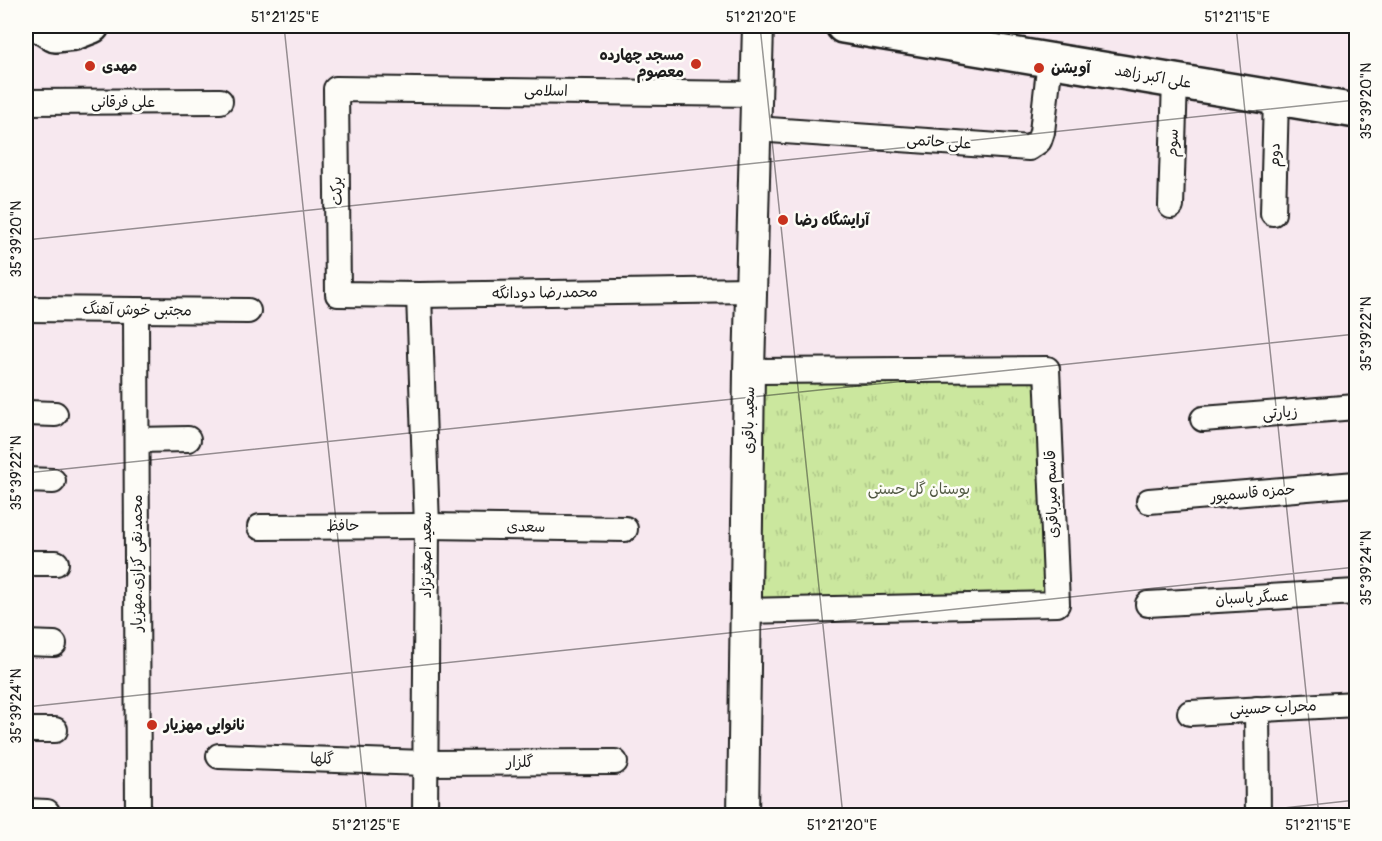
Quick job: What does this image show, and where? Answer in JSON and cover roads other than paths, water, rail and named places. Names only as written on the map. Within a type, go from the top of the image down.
[{"type":"main road","points":[[48,30],[74,33],[92,26]]},
{"type":"main road","name":"علی اکبر زاهد","points":[[843,26],[980,37],[1050,60],[1356,111]]},
{"type":"street","name":"سعید باقری","points":[[743,816],[749,371],[758,26]]},
{"type":"street","name":"علی حاتمی","points":[[755,129],[1029,148],[1040,141],[1050,60]]},
{"type":"street","name":"سوم","points":[[1171,206],[1175,81]]},
{"type":"street","name":"اسلامی","points":[[336,89],[756,94]]},
{"type":"street","name":"برکت","points":[[336,89],[338,294]]},
{"type":"street","name":"دوم","points":[[1273,213],[1276,98]]},
{"type":"street","name":"علی فرقانی","points":[[26,102],[220,101]]},
{"type":"street","name":"محمدرضا دودانگه","points":[[338,294],[751,290]]},
{"type":"street","name":"سعید اصغرنژاد","points":[[420,295],[427,526],[424,816]]},
{"type":"street","name":"مجتبی خوش آهنگ","points":[[26,309],[248,311]]},
{"type":"street","name":"محمدنقی کزازی.مهزیار","points":[[136,310],[138,816]]},
{"type":"street","name":"قاسم میرباقری","points":[[746,611],[1057,604],[1047,369],[749,371]]},
{"type":"street","name":"زیارتی","points":[[1203,419],[1356,408]]},
{"type":"street","points":[[26,413],[55,414]]},
{"type":"street","points":[[137,440],[188,439]]},
{"type":"street","points":[[26,480],[53,481]]},
{"type":"street","name":"حمزه قاسمپور","points":[[1149,501],[1356,484]]},
{"type":"street","name":"حافظ","points":[[260,527],[427,526]]},
{"type":"street","name":"سعدی","points":[[427,526],[625,529]]},
{"type":"street","points":[[26,563],[56,563]]},
{"type":"street","name":"عسگر پاسبان","points":[[1148,604],[1356,592]]},
{"type":"street","points":[[26,644],[54,644]]},
{"type":"street","name":"محراب حسینی","points":[[1190,713],[1356,704]]},
{"type":"street","points":[[1257,709],[1258,816]]},
{"type":"street","points":[[26,730],[55,730]]},
{"type":"street","name":"گلها","points":[[219,756],[425,763]]},
{"type":"street","name":"گلزار","points":[[425,763],[615,762]]},
{"type":"place","name":"مسجد چهارده معصوم","points":[[696,64]]},
{"type":"place","name":"مهدی","points":[[90,66]]},
{"type":"place","name":"آویشن","points":[[1039,68]]},
{"type":"place","name":"آرایشگاه رضا","points":[[783,220]]},
{"type":"place","name":"نانوایی مهزیار","points":[[152,725]]},
{"type":"park label","name":"بوستان گل حسنی","points":[[919,489]]}]
